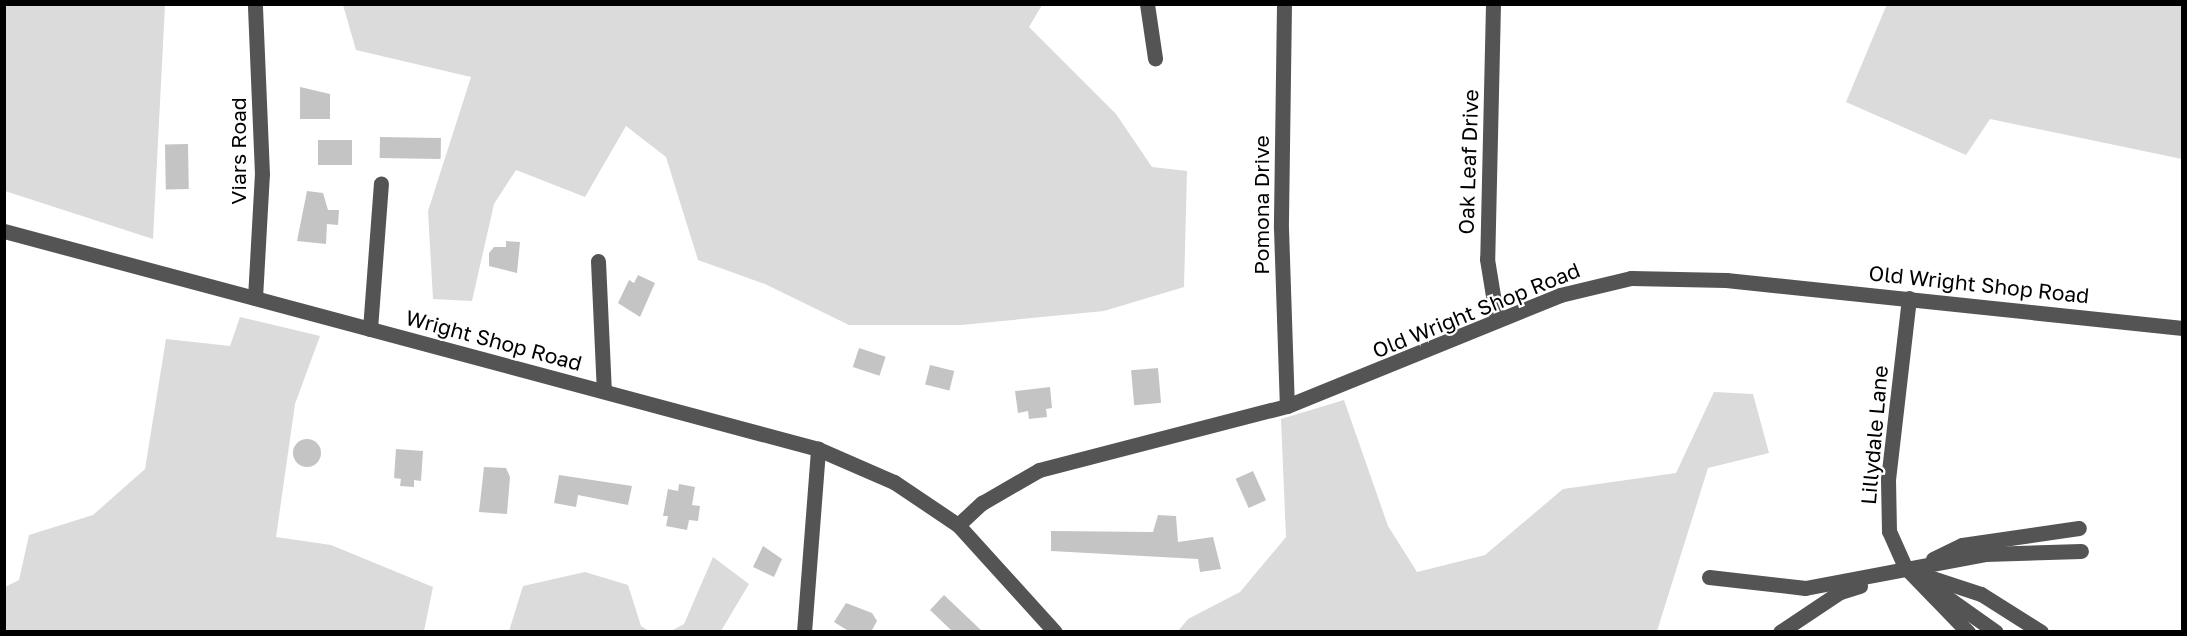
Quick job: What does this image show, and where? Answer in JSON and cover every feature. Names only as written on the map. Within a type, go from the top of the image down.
[{"type":"street","name":"Viars Road","points":[[255,4],[262,174],[255,298]]},
{"type":"street","points":[[1147,4],[1155,58]]},
{"type":"street","name":"Pomona Drive","points":[[1284,4],[1281,228],[1287,406]]},
{"type":"street","name":"Oak Leaf Drive","points":[[1493,4],[1486,259],[1497,320]]},
{"type":"street","points":[[370,328],[381,183]]},
{"type":"street","name":"Wright Shop Road","points":[[4,231],[818,449],[894,482],[958,525],[1055,632]]},
{"type":"street","points":[[598,261],[604,391]]},
{"type":"street","name":"Old Wright Shop Road","points":[[958,525],[982,503],[1039,470],[1287,406],[1560,295],[1631,278],[1726,280],[2182,328]]},
{"type":"street","name":"Lillydale Lane","points":[[1908,570],[1894,549],[1887,511],[1909,298]]},
{"type":"street","points":[[804,632],[818,449]]},
{"type":"street","points":[[1780,632],[1840,592],[1908,570],[1962,545],[2079,528]]},
{"type":"street","points":[[1708,577],[1783,589],[1908,570],[1985,554],[2081,551]]},
{"type":"street","points":[[1908,570],[1968,632]]},
{"type":"street","points":[[1908,570],[1996,632]]},
{"type":"street","points":[[1908,570],[1981,594],[2041,632]]},
{"type":"shaded area","points":[[5,4],[165,5],[153,239],[5,191]]},
{"type":"shaded area","points":[[1887,4],[2182,5],[2182,159],[1990,119],[1966,155],[1846,102]]},
{"type":"shaded area","points":[[343,5],[1042,5],[1029,27],[1116,114],[1152,167],[1187,171],[1184,287],[1104,311],[961,325],[849,325],[765,284],[698,260],[666,157],[626,126],[585,197],[516,170],[494,204],[472,301],[433,299],[428,211],[471,77],[356,50]]},
{"type":"shaded area","points":[[240,317],[320,336],[295,404],[276,537],[331,545],[433,587],[424,631],[5,631],[5,587],[19,580],[29,535],[93,515],[145,469],[166,339],[230,346]]},
{"type":"shaded area","points":[[1714,392],[1753,394],[1769,453],[1708,468],[1657,631],[1178,631],[1188,619],[1240,592],[1286,537],[1281,419],[1344,400],[1388,526],[1417,572],[1485,555],[1563,489],[1676,473]]},
{"type":"shaded area","points":[[713,557],[749,584],[721,631],[671,631],[684,624]]},
{"type":"shaded area","points":[[585,572],[628,585],[641,626],[649,631],[509,631],[523,586]]},
{"type":"building","points":[[300,87],[330,94],[330,119],[300,119]]},
{"type":"building","points":[[380,137],[441,138],[441,159],[380,158]]},
{"type":"building","points":[[318,140],[352,140],[352,165],[318,165]]},
{"type":"building","points":[[165,144],[188,144],[189,189],[166,189]]},
{"type":"building","points":[[307,191],[323,193],[328,210],[339,210],[338,225],[327,224],[326,244],[297,241]]},
{"type":"building","points":[[506,241],[520,242],[517,273],[489,266],[489,253],[494,247],[506,247]]},
{"type":"building","points":[[638,275],[655,283],[640,317],[618,303],[629,280],[634,283]]},
{"type":"building","points":[[859,348],[886,357],[879,376],[853,367]]},
{"type":"building","points":[[930,365],[954,371],[949,390],[925,384]]},
{"type":"building","points":[[1158,368],[1161,403],[1134,405],[1131,370]]},
{"type":"building","points":[[1050,387],[1052,408],[1046,409],[1047,417],[1029,419],[1028,411],[1018,413],[1015,391]]},
{"type":"building","points":[[307,439],[317,443],[321,453],[317,463],[307,467],[297,463],[293,453],[297,443]]},
{"type":"building","points":[[396,449],[423,451],[421,481],[414,480],[414,487],[400,486],[401,479],[394,478]]},
{"type":"building","points":[[484,467],[506,468],[510,477],[507,514],[479,512]]},
{"type":"building","points":[[1253,471],[1266,500],[1249,508],[1236,479]]},
{"type":"building","points":[[559,475],[632,486],[628,505],[578,495],[576,507],[554,503]]},
{"type":"building","points":[[679,484],[695,487],[692,505],[700,506],[698,521],[689,520],[687,530],[666,526],[668,516],[663,516],[668,489],[678,491]]},
{"type":"building","points":[[1158,515],[1176,516],[1178,542],[1213,537],[1221,569],[1200,572],[1198,559],[1051,551],[1051,531],[1153,532]]},
{"type":"building","points":[[763,546],[782,559],[774,577],[753,567]]},
{"type":"building","points":[[944,595],[983,632],[953,632],[930,610]]},
{"type":"building","points":[[846,603],[872,613],[877,621],[871,632],[850,632],[834,622]]}]
